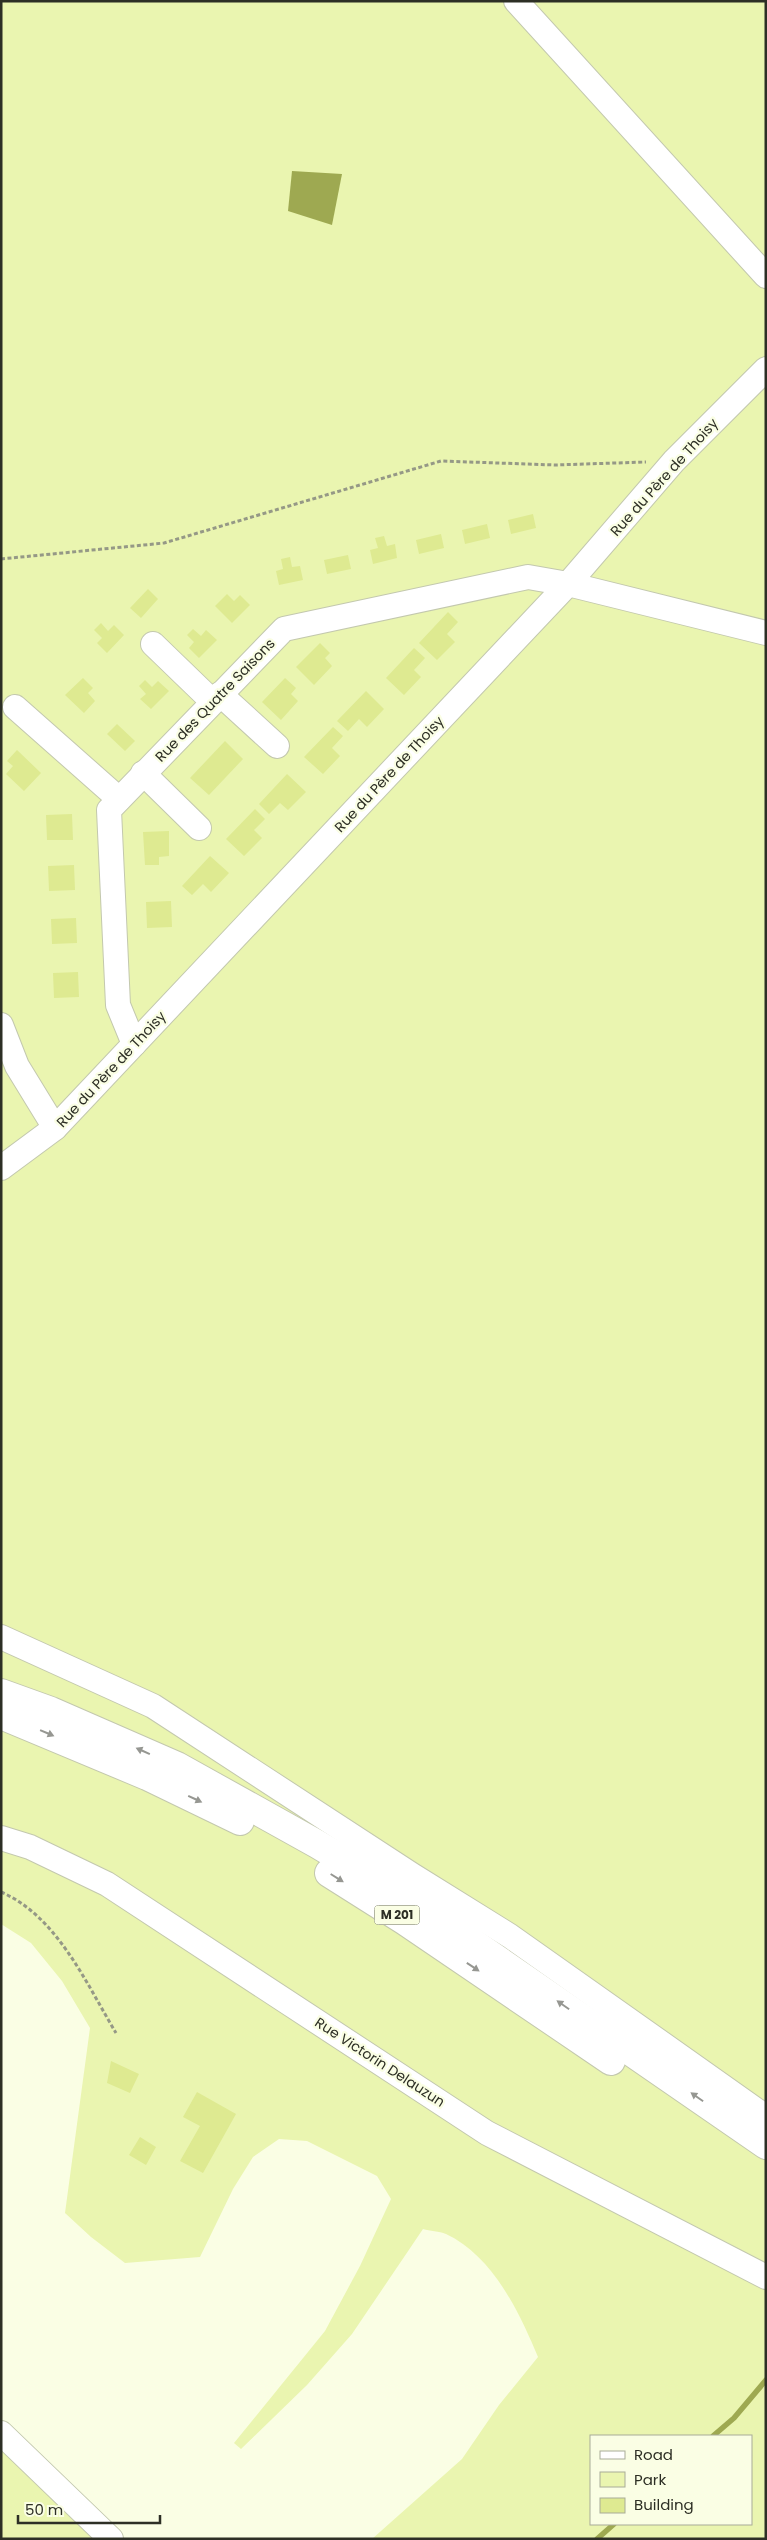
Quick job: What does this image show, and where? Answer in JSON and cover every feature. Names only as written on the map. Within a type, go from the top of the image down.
[{"type":"highway","name":"M 201","points":[[1,1693],[50,1711],[177,1766],[326,1849],[414,1902],[766,2144]]},
{"type":"highway","name":"M 201","points":[[1,1715],[147,1776],[232,1817],[294,1851],[405,1921],[766,2164]]},
{"type":"street","points":[[516,1],[766,276]]},
{"type":"street","name":"Rue du Père de Thoisy","points":[[1,1168],[55,1128],[568,584],[674,461],[766,369]]},
{"type":"street","name":"Rue des Quatre Saisons","points":[[134,1044],[118,1005],[109,810],[284,629],[528,577],[568,584],[766,633]]},
{"type":"street","points":[[153,644],[216,698],[277,746]]},
{"type":"street","points":[[15,707],[119,799]]},
{"type":"street","points":[[143,773],[199,828]]},
{"type":"street","points":[[1,1024],[17,1066],[55,1128]]},
{"type":"street","points":[[1,1637],[153,1706],[412,1875],[510,1936],[766,2117]]},
{"type":"street","name":"Rue Victorin Delauzun","points":[[1,1838],[30,1847],[107,1884],[487,2132],[766,2277]]},
{"type":"street","points":[[1,2433],[111,2539]]},
{"type":"path","points":[[1,559],[164,543],[441,461],[555,465],[674,461]]},
{"type":"path","points":[[1,1892],[21,1900],[61,1942],[116,2033]]},
{"type":"green space","points":[[1,1],[766,1],[766,2539],[372,2539],[462,2459],[499,2405],[538,2357],[513,2304],[491,2271],[478,2256],[446,2234],[423,2229],[352,2334],[307,2385],[241,2449],[234,2443],[325,2331],[360,2266],[391,2199],[377,2176],[307,2141],[279,2139],[253,2157],[233,2189],[200,2257],[125,2263],[91,2237],[65,2213],[90,2028],[62,1981],[31,1943],[1,1924]]},
{"type":"green space","points":[[1,2443],[94,2539],[1,2539]]},
{"type":"shaded area","points":[[292,171],[342,174],[332,225],[288,211]]},
{"type":"building","points":[[533,514],[536,528],[511,534],[508,520]]},
{"type":"building","points":[[487,524],[490,538],[465,544],[462,530]]},
{"type":"building","points":[[441,534],[444,548],[419,554],[416,540]]},
{"type":"building","points":[[384,536],[387,546],[395,544],[397,558],[373,564],[370,550],[378,548],[375,538]]},
{"type":"building","points":[[348,555],[351,569],[327,574],[324,560]]},
{"type":"building","points":[[290,557],[292,567],[300,566],[303,580],[279,585],[276,571],[283,569],[281,559]]},
{"type":"building","points":[[148,589],[158,599],[141,618],[130,608]]},
{"type":"building","points":[[227,594],[234,601],[240,595],[250,605],[232,623],[215,606]]},
{"type":"building","points":[[448,612],[458,622],[447,634],[455,642],[437,660],[419,643]]},
{"type":"building","points":[[101,623],[108,631],[114,625],[124,635],[107,653],[97,643],[102,638],[94,630]]},
{"type":"building","points":[[193,629],[201,636],[206,630],[217,640],[199,658],[189,648],[194,642],[187,635]]},
{"type":"building","points":[[320,643],[330,653],[325,658],[332,666],[314,685],[296,667]]},
{"type":"building","points":[[414,648],[425,658],[414,670],[421,677],[404,695],[386,678]]},
{"type":"building","points":[[83,678],[93,688],[88,693],[95,701],[84,713],[65,695]]},
{"type":"building","points":[[285,678],[296,688],[291,694],[298,701],[281,720],[262,702]]},
{"type":"building","points":[[145,680],[152,687],[158,681],[169,691],[151,709],[140,699],[146,694],[139,686]]},
{"type":"building","points":[[366,691],[384,709],[367,727],[359,719],[348,731],[337,721]]},
{"type":"building","points":[[117,724],[135,741],[125,751],[107,734]]},
{"type":"building","points":[[333,727],[343,736],[332,748],[340,756],[323,774],[304,757]]},
{"type":"building","points":[[225,741],[243,759],[209,795],[190,778]]},
{"type":"building","points":[[17,750],[41,773],[24,791],[6,774],[13,766],[7,761]]},
{"type":"building","points":[[287,774],[306,792],[288,810],[280,803],[269,814],[259,804]]},
{"type":"building","points":[[255,809],[265,819],[254,830],[262,838],[244,856],[226,839]]},
{"type":"building","points":[[72,814],[73,840],[47,840],[46,815]]},
{"type":"building","points":[[169,831],[169,856],[159,857],[159,865],[145,865],[143,832]]},
{"type":"building","points":[[210,856],[229,873],[211,892],[203,884],[192,895],[182,886]]},
{"type":"building","points":[[74,865],[75,890],[49,891],[48,866]]},
{"type":"building","points":[[171,901],[172,927],[147,928],[146,902]]},
{"type":"building","points":[[76,918],[77,943],[52,944],[51,919]]},
{"type":"building","points":[[78,972],[79,997],[54,998],[53,973]]},
{"type":"building","points":[[111,2061],[139,2074],[130,2093],[107,2083]]},
{"type":"building","points":[[197,2092],[236,2114],[203,2173],[180,2161],[200,2126],[183,2117]]},
{"type":"building","points":[[140,2137],[156,2147],[146,2165],[129,2155]]},
{"type":"waterway","points":[[714,2435],[734,2418],[766,2380]]},
{"type":"waterway","points":[[597,2539],[613,2525]]}]
